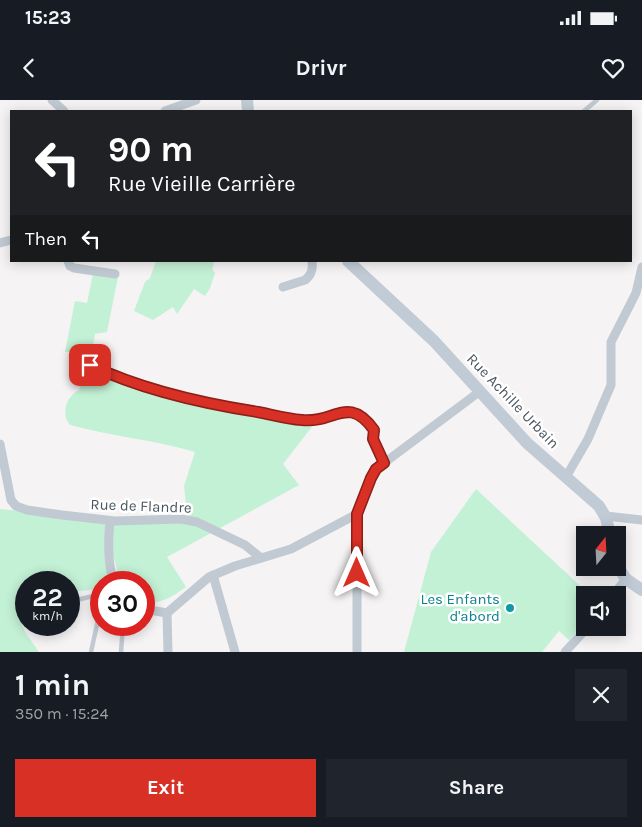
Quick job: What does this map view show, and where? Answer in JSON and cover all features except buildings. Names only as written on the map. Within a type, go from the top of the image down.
[{"type":"street","points":[[52,100],[63,110]]},
{"type":"street","points":[[168,110],[196,100]]},
{"type":"street","points":[[68,262],[70,266],[74,268],[115,274]]},
{"type":"street","points":[[283,286],[308,277],[312,271],[312,262]]},
{"type":"street","name":"Rue Achille Urbain","points":[[349,262],[440,347],[516,432],[599,506],[606,516]]},
{"type":"street","points":[[566,477],[588,440],[611,385],[611,342],[636,293],[642,267]]},
{"type":"street","points":[[90,365],[120,379],[172,395],[290,419],[309,421],[323,419],[342,411],[355,413],[363,416],[374,430],[373,439],[384,463]]},
{"type":"street","points":[[357,652],[357,514],[371,478],[376,469],[479,392]]},
{"type":"street","name":"Rue de Flandre","points":[[0,444],[11,500],[16,506],[34,512],[110,521],[181,519],[197,522],[246,545],[261,558]]},
{"type":"street","points":[[155,611],[167,613],[213,575],[235,566],[291,549],[357,514]]},
{"type":"street","points":[[608,526],[606,516],[642,520]]},
{"type":"street","points":[[110,521],[111,571]]},
{"type":"street","points":[[213,575],[235,652]]},
{"type":"street","points":[[624,576],[642,590]]},
{"type":"street","points":[[620,586],[626,579]]},
{"type":"street","points":[[167,613],[168,652]]},
{"type":"street","points":[[565,652],[580,636]]},
{"type":"lane","points":[[585,110],[597,100]]},
{"type":"lane","points":[[91,652],[95,636]]},
{"type":"lane","points":[[121,652],[122,636]]},
{"type":"green space","points":[[156,262],[213,262],[214,264],[212,269],[215,273],[205,296],[194,289],[177,314],[173,307],[153,320],[134,311],[145,282],[150,278]]},
{"type":"green space","points":[[93,274],[118,277],[107,332],[95,334],[92,352],[65,352],[75,301],[87,303]]},
{"type":"green space","points":[[97,368],[115,382],[315,423],[283,464],[299,485],[167,557],[186,587],[161,601],[155,602],[155,571],[117,571],[109,538],[114,571],[90,571],[90,590],[80,591],[80,571],[15,571],[15,636],[28,636],[39,652],[0,652],[0,509],[62,515],[188,520],[184,486],[195,452],[70,425],[65,410],[66,405],[71,396],[79,390],[82,379]]},
{"type":"green space","points":[[476,489],[580,586],[576,586],[576,632],[569,640],[559,631],[542,652],[404,652],[431,552]]},
{"type":"place","name":"Les Enfants d'abord","points":[[510,608]]},
{"type":"route","points":[[90,365],[120,379],[172,395],[231,408],[309,421],[323,419],[342,411],[363,416],[374,430],[373,439],[384,463],[376,469],[371,478],[357,514],[357,573]]}]
